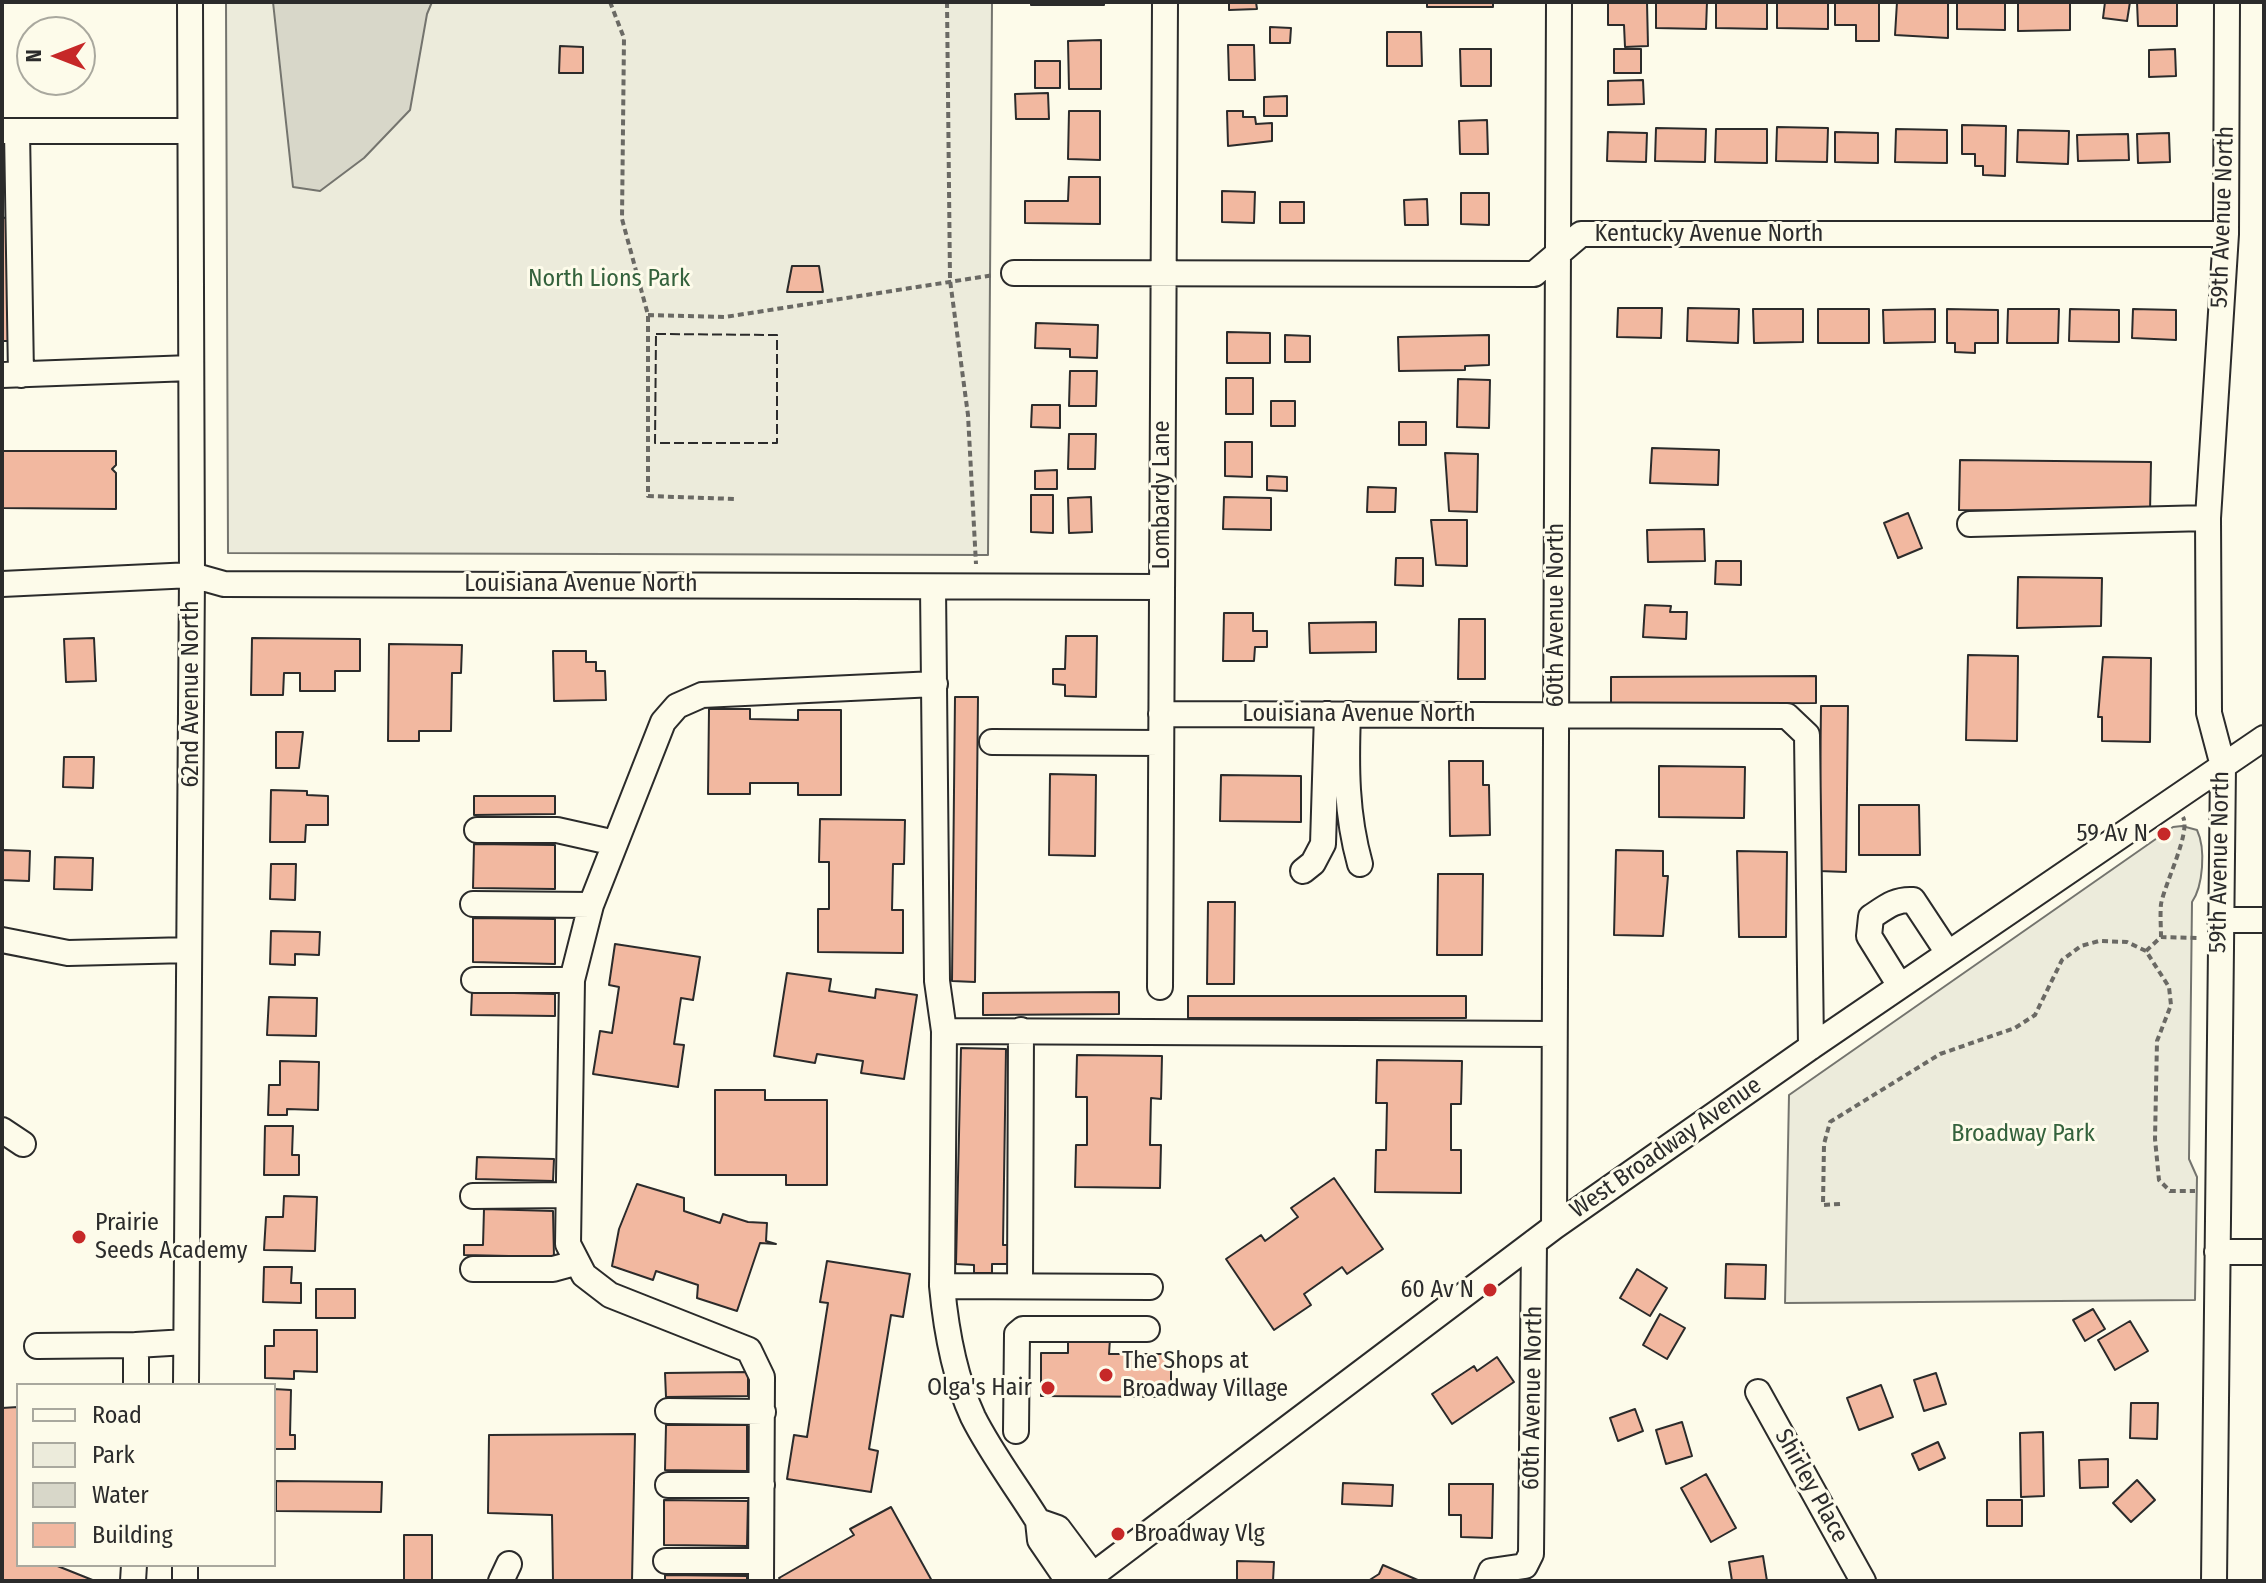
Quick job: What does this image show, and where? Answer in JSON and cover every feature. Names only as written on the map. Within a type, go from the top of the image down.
[{"type":"street","name":"62nd Avenue North","points":[[186,1383],[192,575],[190,2]]},
{"type":"street","name":"Lombardy Lane","points":[[1160,987],[1165,2]]},
{"type":"street","name":"60th Avenue North","points":[[1487,1581],[1491,1571],[1525,1566],[1531,1554],[1554,1034],[1559,2]]},
{"type":"street","name":"59th Avenue North","points":[[2214,1581],[2223,766],[2209,713],[2208,518],[2226,234],[2227,2]]},
{"type":"street","points":[[190,131],[10,131],[12,375],[191,368]]},
{"type":"street","name":"Kentucky Avenue North","points":[[1014,273],[1534,274],[1581,234],[2226,234]]},
{"type":"street","points":[[1970,524],[2208,518]]},
{"type":"street","name":"Louisiana Avenue North","points":[[2,584],[192,575],[224,584],[1162,587]]},
{"type":"street","points":[[933,587],[937,981],[944,1031],[942,1286],[945,1324],[957,1374],[974,1418],[1038,1521],[1040,1540],[1068,1581]]},
{"type":"street","points":[[666,1561],[761,1571],[762,1377],[749,1350],[610,1295],[584,1275],[575,1263],[568,1244],[572,980],[591,905],[663,722],[677,706],[702,695],[935,684]]},
{"type":"street","name":"Louisiana Avenue North","points":[[1161,714],[1787,716],[1807,735],[1811,1047]]},
{"type":"street","points":[[1337,714],[1351,830],[1360,864]]},
{"type":"street","points":[[1303,871],[1313,863],[1323,844],[1337,714]]},
{"type":"street","name":"West Broadway Avenue","points":[[1089,1578],[1544,1235],[1811,1047],[2264,738]]},
{"type":"street","points":[[992,742],[1161,743]]},
{"type":"street","points":[[477,830],[557,830],[615,843]]},
{"type":"street","points":[[1900,986],[1869,936],[1871,917],[1897,899],[1913,900],[1948,953]]},
{"type":"street","points":[[473,904],[591,905]]},
{"type":"street","points":[[2220,929],[2264,920]]},
{"type":"street","points":[[2,940],[68,953],[189,950]]},
{"type":"street","points":[[474,980],[572,980]]},
{"type":"street","points":[[1020,1286],[1021,1030]]},
{"type":"street","points":[[944,1031],[1554,1034]]},
{"type":"street","points":[[2,1130],[23,1144]]},
{"type":"street","points":[[473,1196],[568,1195]]},
{"type":"street","points":[[2217,1252],[2264,1252]]},
{"type":"street","points":[[473,1269],[553,1269],[575,1263]]},
{"type":"street","points":[[942,1286],[1150,1287]]},
{"type":"street","points":[[1016,1431],[1017,1334],[1023,1329],[1147,1329]]},
{"type":"street","points":[[37,1346],[186,1342]]},
{"type":"street","points":[[136,1345],[136,1383]]},
{"type":"street","name":"Shirley Place","points":[[1758,1392],[1863,1581]]},
{"type":"street","points":[[668,1411],[763,1412]]},
{"type":"street","points":[[668,1485],[762,1485]]},
{"type":"street","points":[[1038,1521],[1058,1528],[1089,1578]]},
{"type":"path","points":[[610,2],[624,38],[622,219],[648,315],[648,496],[735,499]]},
{"type":"path","points":[[947,2],[950,280],[968,415],[975,512],[976,587]]},
{"type":"path","points":[[648,315],[739,316],[950,280],[1014,273]]},
{"type":"path","points":[[2161,937],[2163,897],[2186,823],[2174,799]]},
{"type":"path","points":[[2146,951],[2161,937],[2220,929]]},
{"type":"path","points":[[1840,1204],[1823,1205],[1824,1144],[1830,1122],[1940,1054],[2015,1028],[2035,1015],[2062,960],[2081,946],[2099,941],[2127,942],[2146,951],[2169,987],[2171,1005],[2157,1041],[2155,1139],[2159,1180],[2170,1191],[2217,1191]]},
{"type":"green space","name":"North Lions Park","points":[[226,2],[992,2],[988,555],[228,553]]},
{"type":"green space","name":"Broadway Park","points":[[2173,827],[2197,830],[2202,857],[2199,887],[2192,902],[2189,1159],[2197,1177],[2195,1300],[1785,1303],[1789,1095]]},
{"type":"water","points":[[273,2],[432,2],[427,14],[410,110],[364,158],[320,191],[293,187]]},
{"type":"building","points":[[1031,2],[1104,2],[1104,5],[1031,5]]},
{"type":"building","points":[[1229,2],[1256,2],[1257,9],[1229,10]]},
{"type":"building","points":[[1427,2],[1493,2],[1493,7],[1427,7]]},
{"type":"building","points":[[1608,2],[1647,2],[1648,46],[1625,47],[1624,25],[1608,25]]},
{"type":"building","points":[[1656,2],[1707,2],[1706,29],[1656,28]]},
{"type":"building","points":[[1716,2],[1767,2],[1767,29],[1716,28]]},
{"type":"building","points":[[1777,2],[1828,2],[1828,29],[1777,28]]},
{"type":"building","points":[[1835,2],[1879,2],[1879,41],[1856,41],[1856,25],[1835,25]]},
{"type":"building","points":[[1897,2],[1948,2],[1948,38],[1895,35]]},
{"type":"building","points":[[1957,2],[2005,2],[2005,30],[1957,29]]},
{"type":"building","points":[[2018,2],[2070,2],[2070,30],[2018,31]]},
{"type":"building","points":[[2105,2],[2130,2],[2127,21],[2103,18]]},
{"type":"building","points":[[2137,2],[2177,2],[2177,26],[2138,26]]},
{"type":"building","points":[[1270,27],[1291,28],[1290,43],[1270,43]]},
{"type":"building","points":[[1387,32],[1421,32],[1422,66],[1387,66]]},
{"type":"building","points":[[1101,40],[1101,89],[1069,89],[1068,41]]},
{"type":"building","points":[[1228,45],[1254,45],[1255,80],[1229,80]]},
{"type":"building","points":[[560,46],[583,47],[583,73],[559,73]]},
{"type":"building","points":[[1460,49],[1491,49],[1491,86],[1461,86]]},
{"type":"building","points":[[1614,49],[1641,49],[1641,73],[1614,73]]},
{"type":"building","points":[[2175,49],[2176,76],[2149,77],[2149,50]]},
{"type":"building","points":[[1035,61],[1060,61],[1060,88],[1035,88]]},
{"type":"building","points":[[1643,80],[1644,104],[1608,105],[1608,81]]},
{"type":"building","points":[[1048,93],[1049,119],[1016,119],[1015,94]]},
{"type":"building","points":[[1287,96],[1287,116],[1264,116],[1264,97]]},
{"type":"building","points":[[1069,111],[1100,111],[1100,160],[1068,159]]},
{"type":"building","points":[[1227,111],[1243,111],[1243,117],[1255,117],[1256,124],[1272,123],[1272,141],[1228,146]]},
{"type":"building","points":[[1487,120],[1488,154],[1460,154],[1459,121]]},
{"type":"building","points":[[1962,125],[2006,126],[2005,176],[1983,175],[1983,166],[1975,166],[1975,154],[1962,154]]},
{"type":"building","points":[[1777,127],[1828,128],[1827,162],[1776,161]]},
{"type":"building","points":[[1656,128],[1706,129],[1705,162],[1655,161]]},
{"type":"building","points":[[1716,129],[1767,129],[1767,163],[1715,162]]},
{"type":"building","points":[[1896,129],[1947,130],[1947,163],[1895,162]]},
{"type":"building","points":[[2018,130],[2069,131],[2068,164],[2017,162]]},
{"type":"building","points":[[1608,132],[1647,133],[1646,162],[1607,161]]},
{"type":"building","points":[[1835,132],[1878,133],[1878,163],[1835,162]]},
{"type":"building","points":[[2169,133],[2170,162],[2138,163],[2137,134]]},
{"type":"building","points":[[2128,134],[2129,160],[2078,161],[2077,135]]},
{"type":"building","points":[[1069,177],[1100,177],[1100,224],[1025,223],[1025,201],[1068,201]]},
{"type":"building","points":[[1222,191],[1255,192],[1254,223],[1222,222]]},
{"type":"building","points":[[1461,193],[1489,193],[1489,225],[1461,224]]},
{"type":"building","points":[[1427,199],[1428,225],[1405,225],[1404,200]]},
{"type":"building","points":[[1280,202],[1304,202],[1304,223],[1280,223]]},
{"type":"building","points":[[14,217],[16,341],[2,341],[2,218]]},
{"type":"building","points":[[792,266],[819,266],[823,292],[787,292]]},
{"type":"building","points":[[1618,308],[1662,308],[1661,338],[1617,337]]},
{"type":"building","points":[[1688,308],[1739,309],[1738,343],[1687,341]]},
{"type":"building","points":[[1753,309],[1803,309],[1803,342],[1754,343]]},
{"type":"building","points":[[1818,309],[1869,309],[1869,343],[1818,343]]},
{"type":"building","points":[[1935,309],[1935,342],[1884,343],[1883,310]]},
{"type":"building","points":[[1947,309],[1998,310],[1998,343],[1975,343],[1975,353],[1955,352],[1955,343],[1947,343]]},
{"type":"building","points":[[2008,309],[2059,309],[2058,343],[2007,343]]},
{"type":"building","points":[[2070,309],[2119,310],[2119,342],[2069,341]]},
{"type":"building","points":[[2133,309],[2176,310],[2176,340],[2132,338]]},
{"type":"building","points":[[1036,323],[1098,325],[1097,358],[1070,357],[1070,349],[1035,348]]},
{"type":"building","points":[[1227,332],[1270,333],[1270,363],[1227,363]]},
{"type":"building","points":[[1285,335],[1310,336],[1310,362],[1285,362]]},
{"type":"building","points":[[1489,335],[1489,365],[1465,366],[1465,370],[1399,371],[1398,337]]},
{"type":"building","points":[[1070,371],[1097,371],[1096,406],[1069,406]]},
{"type":"building","points":[[1226,378],[1253,378],[1253,414],[1226,414]]},
{"type":"building","points":[[1458,379],[1490,380],[1489,428],[1457,427]]},
{"type":"building","points":[[1271,401],[1295,401],[1295,426],[1271,426]]},
{"type":"building","points":[[1032,405],[1060,405],[1060,428],[1031,427]]},
{"type":"building","points":[[1399,422],[1426,422],[1426,445],[1399,445]]},
{"type":"building","points":[[1069,434],[1096,434],[1095,469],[1068,469]]},
{"type":"building","points":[[1225,442],[1252,442],[1252,477],[1225,476]]},
{"type":"building","points":[[1652,448],[1719,450],[1718,485],[1650,483]]},
{"type":"building","points":[[2,451],[116,451],[116,465],[112,469],[116,473],[116,509],[2,508]]},
{"type":"building","points":[[1445,453],[1478,454],[1477,512],[1449,511]]},
{"type":"building","points":[[1960,460],[2151,462],[2150,512],[1959,510]]},
{"type":"building","points":[[1057,470],[1057,489],[1035,489],[1035,471]]},
{"type":"building","points":[[1267,476],[1287,477],[1287,491],[1267,490]]},
{"type":"building","points":[[1368,487],[1396,488],[1395,512],[1367,512]]},
{"type":"building","points":[[1031,495],[1053,495],[1053,533],[1031,532]]},
{"type":"building","points":[[1091,497],[1092,532],[1069,533],[1068,498]]},
{"type":"building","points":[[1224,497],[1271,498],[1271,530],[1223,529]]},
{"type":"building","points":[[1908,513],[1922,548],[1898,558],[1884,523]]},
{"type":"building","points":[[1431,520],[1467,520],[1467,566],[1436,565]]},
{"type":"building","points":[[1704,529],[1705,561],[1648,562],[1647,530]]},
{"type":"building","points":[[1396,558],[1423,558],[1423,586],[1395,585]]},
{"type":"building","points":[[1716,561],[1741,561],[1741,585],[1715,584]]},
{"type":"building","points":[[2018,577],[2102,578],[2101,626],[2017,628]]},
{"type":"building","points":[[1645,605],[1671,606],[1670,612],[1687,612],[1686,639],[1643,637]]},
{"type":"building","points":[[1224,613],[1253,613],[1253,631],[1267,631],[1267,647],[1255,647],[1254,661],[1223,661]]},
{"type":"building","points":[[1459,619],[1485,619],[1485,679],[1458,679]]},
{"type":"building","points":[[1376,622],[1376,652],[1310,653],[1309,623]]},
{"type":"building","points":[[1066,636],[1097,636],[1096,697],[1065,696],[1065,685],[1053,684],[1053,669],[1065,669]]},
{"type":"building","points":[[94,638],[96,681],[66,682],[64,639]]},
{"type":"building","points":[[252,638],[360,639],[360,671],[335,671],[335,691],[300,691],[300,673],[284,673],[283,695],[251,695]]},
{"type":"building","points":[[389,644],[462,645],[461,673],[452,673],[451,731],[419,731],[419,741],[388,741]]},
{"type":"building","points":[[553,651],[586,651],[586,662],[596,662],[596,671],[605,671],[606,700],[554,701]]},
{"type":"building","points":[[1968,655],[2018,656],[2017,741],[1966,740]]},
{"type":"building","points":[[2103,657],[2151,658],[2150,742],[2102,741],[2102,717],[2098,717]]},
{"type":"building","points":[[1816,676],[1816,703],[1611,704],[1611,677]]},
{"type":"building","points":[[955,697],[978,697],[975,982],[952,981]]},
{"type":"building","points":[[1821,706],[1848,706],[1846,872],[1819,871]]},
{"type":"building","points":[[709,709],[750,709],[750,719],[798,720],[798,710],[841,710],[841,795],[798,795],[798,783],[750,783],[750,794],[708,794]]},
{"type":"building","points":[[276,732],[303,732],[299,768],[276,768]]},
{"type":"building","points":[[64,757],[94,757],[93,788],[63,787]]},
{"type":"building","points":[[1449,761],[1483,761],[1483,785],[1489,785],[1490,835],[1450,836]]},
{"type":"building","points":[[1659,766],[1745,767],[1744,818],[1659,817]]},
{"type":"building","points":[[1050,774],[1096,775],[1095,856],[1049,855]]},
{"type":"building","points":[[1221,775],[1301,776],[1301,822],[1220,821]]},
{"type":"building","points":[[271,790],[307,791],[307,795],[328,796],[328,825],[306,825],[305,842],[270,842]]},
{"type":"building","points":[[474,796],[555,796],[555,814],[474,815]]},
{"type":"building","points":[[1859,805],[1919,805],[1920,855],[1859,855]]},
{"type":"building","points":[[820,819],[905,820],[904,864],[893,864],[892,910],[903,910],[903,953],[818,952],[818,909],[829,909],[829,862],[819,862]]},
{"type":"building","points":[[474,844],[555,845],[555,889],[473,888]]},
{"type":"building","points":[[3,850],[30,851],[29,881],[2,880]]},
{"type":"building","points":[[1616,850],[1663,851],[1663,876],[1668,876],[1663,936],[1614,935]]},
{"type":"building","points":[[1737,851],[1787,852],[1786,937],[1739,937]]},
{"type":"building","points":[[55,857],[93,858],[92,890],[54,889]]},
{"type":"building","points":[[271,864],[296,864],[295,900],[270,899]]},
{"type":"building","points":[[1438,874],[1483,874],[1482,955],[1437,955]]},
{"type":"building","points":[[1208,902],[1235,902],[1234,984],[1207,984]]},
{"type":"building","points":[[473,918],[555,919],[555,964],[473,962]]},
{"type":"building","points":[[271,931],[320,932],[319,955],[295,954],[295,965],[270,964]]},
{"type":"building","points":[[615,944],[700,957],[693,1000],[681,998],[674,1044],[684,1045],[678,1087],[593,1074],[600,1031],[612,1033],[619,987],[609,985]]},
{"type":"building","points":[[787,973],[831,979],[829,991],[875,998],[876,989],[917,995],[904,1079],[861,1073],[863,1061],[817,1054],[815,1063],[774,1056]]},
{"type":"building","points":[[472,992],[555,994],[555,1016],[471,1015]]},
{"type":"building","points":[[1119,992],[1119,1014],[983,1015],[983,993]]},
{"type":"building","points":[[1188,996],[1466,996],[1466,1018],[1188,1018]]},
{"type":"building","points":[[269,997],[317,998],[316,1036],[267,1035]]},
{"type":"building","points":[[961,1048],[1006,1049],[1003,1245],[1010,1245],[1010,1264],[992,1264],[992,1273],[974,1273],[974,1265],[956,1264]]},
{"type":"building","points":[[1077,1055],[1162,1056],[1161,1099],[1151,1098],[1150,1145],[1161,1145],[1160,1188],[1075,1187],[1076,1145],[1087,1145],[1087,1097],[1076,1097]]},
{"type":"building","points":[[1377,1060],[1462,1061],[1461,1104],[1451,1104],[1451,1150],[1461,1150],[1461,1193],[1375,1192],[1376,1150],[1386,1150],[1387,1103],[1376,1103]]},
{"type":"building","points":[[280,1061],[319,1062],[318,1110],[287,1109],[287,1115],[268,1115],[269,1085],[280,1085]]},
{"type":"building","points":[[715,1090],[765,1090],[765,1100],[827,1100],[827,1185],[786,1185],[786,1175],[715,1175]]},
{"type":"building","points":[[265,1126],[293,1126],[292,1155],[299,1155],[299,1175],[264,1175]]},
{"type":"building","points":[[477,1157],[554,1159],[553,1181],[476,1179]]},
{"type":"building","points":[[1334,1178],[1383,1249],[1347,1274],[1342,1267],[1304,1294],[1311,1305],[1274,1330],[1226,1259],[1261,1235],[1265,1241],[1298,1217],[1291,1208]]},
{"type":"building","points":[[637,1184],[684,1198],[684,1211],[720,1223],[723,1214],[748,1222],[767,1223],[766,1241],[776,1244],[760,1243],[737,1311],[697,1298],[698,1285],[656,1271],[653,1280],[612,1266],[619,1229]]},
{"type":"building","points":[[284,1196],[317,1197],[315,1251],[264,1250],[266,1217],[283,1217]]},
{"type":"building","points":[[484,1209],[553,1211],[554,1257],[464,1255],[464,1245],[483,1245]]},
{"type":"building","points":[[827,1261],[910,1274],[903,1317],[891,1315],[869,1449],[878,1451],[871,1492],[787,1479],[794,1435],[807,1437],[828,1303],[820,1302]]},
{"type":"building","points":[[1726,1264],[1766,1265],[1765,1299],[1725,1298]]},
{"type":"building","points":[[264,1267],[292,1267],[291,1283],[301,1283],[301,1303],[263,1302]]},
{"type":"building","points":[[1637,1269],[1667,1288],[1650,1316],[1620,1298]]},
{"type":"building","points":[[316,1289],[355,1289],[355,1318],[316,1318]]},
{"type":"building","points":[[2093,1309],[2105,1329],[2085,1341],[2073,1320]]},
{"type":"building","points":[[1660,1314],[1685,1328],[1667,1359],[1643,1345]]},
{"type":"building","points":[[2130,1321],[2148,1351],[2115,1370],[2098,1340]]},
{"type":"building","points":[[274,1330],[317,1330],[317,1372],[294,1371],[294,1379],[265,1378],[265,1346],[274,1346]]},
{"type":"building","name":"The Shops at Broadway Village","points":[[1068,1338],[1110,1339],[1109,1354],[1171,1354],[1171,1397],[1041,1396],[1041,1353],[1068,1353]]},
{"type":"building","points":[[1497,1357],[1514,1382],[1452,1424],[1432,1394],[1474,1366],[1477,1371]]},
{"type":"building","points":[[748,1372],[748,1396],[666,1397],[665,1373]]},
{"type":"building","points":[[1936,1373],[1946,1404],[1924,1411],[1914,1380]]},
{"type":"building","points":[[1881,1385],[1893,1417],[1859,1430],[1847,1398]]},
{"type":"building","points":[[276,1389],[291,1390],[290,1435],[295,1435],[295,1449],[276,1449]]},
{"type":"building","points":[[2131,1403],[2158,1403],[2157,1439],[2130,1438]]},
{"type":"building","points":[[16,1407],[16,1567],[60,1567],[95,1581],[2,1581],[2,1408]]},
{"type":"building","points":[[1635,1409],[1643,1431],[1618,1441],[1610,1418]]},
{"type":"building","points":[[1682,1422],[1692,1456],[1666,1464],[1656,1430]]},
{"type":"building","points":[[666,1425],[747,1425],[747,1471],[665,1470]]},
{"type":"building","points":[[2043,1432],[2044,1496],[2021,1497],[2020,1433]]},
{"type":"building","points":[[635,1434],[632,1581],[553,1581],[552,1515],[488,1513],[489,1435]]},
{"type":"building","points":[[1938,1442],[1945,1458],[1919,1470],[1912,1454]]},
{"type":"building","points":[[2108,1459],[2108,1487],[2080,1488],[2079,1460]]},
{"type":"building","points":[[1706,1474],[1736,1528],[1711,1542],[1681,1488]]},
{"type":"building","points":[[2137,1480],[2155,1500],[2131,1522],[2113,1503]]},
{"type":"building","points":[[276,1481],[382,1482],[381,1512],[276,1511]]},
{"type":"building","points":[[1343,1483],[1393,1485],[1392,1506],[1342,1504]]},
{"type":"building","points":[[1449,1484],[1493,1484],[1492,1538],[1461,1537],[1461,1515],[1449,1515]]},
{"type":"building","points":[[664,1500],[748,1501],[747,1546],[664,1545]]},
{"type":"building","points":[[1987,1500],[2022,1500],[2022,1526],[1987,1526]]},
{"type":"building","points":[[891,1507],[932,1581],[781,1581],[779,1578],[854,1535],[850,1529]]},
{"type":"building","points":[[404,1535],[432,1535],[432,1581],[404,1581]]},
{"type":"building","points":[[1763,1556],[1767,1581],[1732,1581],[1729,1562]]},
{"type":"building","points":[[1237,1561],[1274,1562],[1273,1581],[1237,1581]]},
{"type":"building","points":[[1383,1565],[1420,1581],[1368,1581],[1379,1574]]},
{"type":"building","points":[[665,1575],[747,1576],[747,1581],[665,1581]]},
{"type":"fence","points":[[656,334],[777,335],[777,443],[655,443],[656,334]]},
{"type":"place","name":"59 Av N","points":[[2164,834]]},
{"type":"place","name":"Prairie Seeds Academy","points":[[79,1237]]},
{"type":"place","name":"60 Av N","points":[[1490,1290]]},
{"type":"place","name":"The Shops at Broadway Village","points":[[1106,1375]]},
{"type":"place","name":"Olga's Hair","points":[[1048,1388]]},
{"type":"place","name":"Broadway Vlg","points":[[1118,1534]]}]
